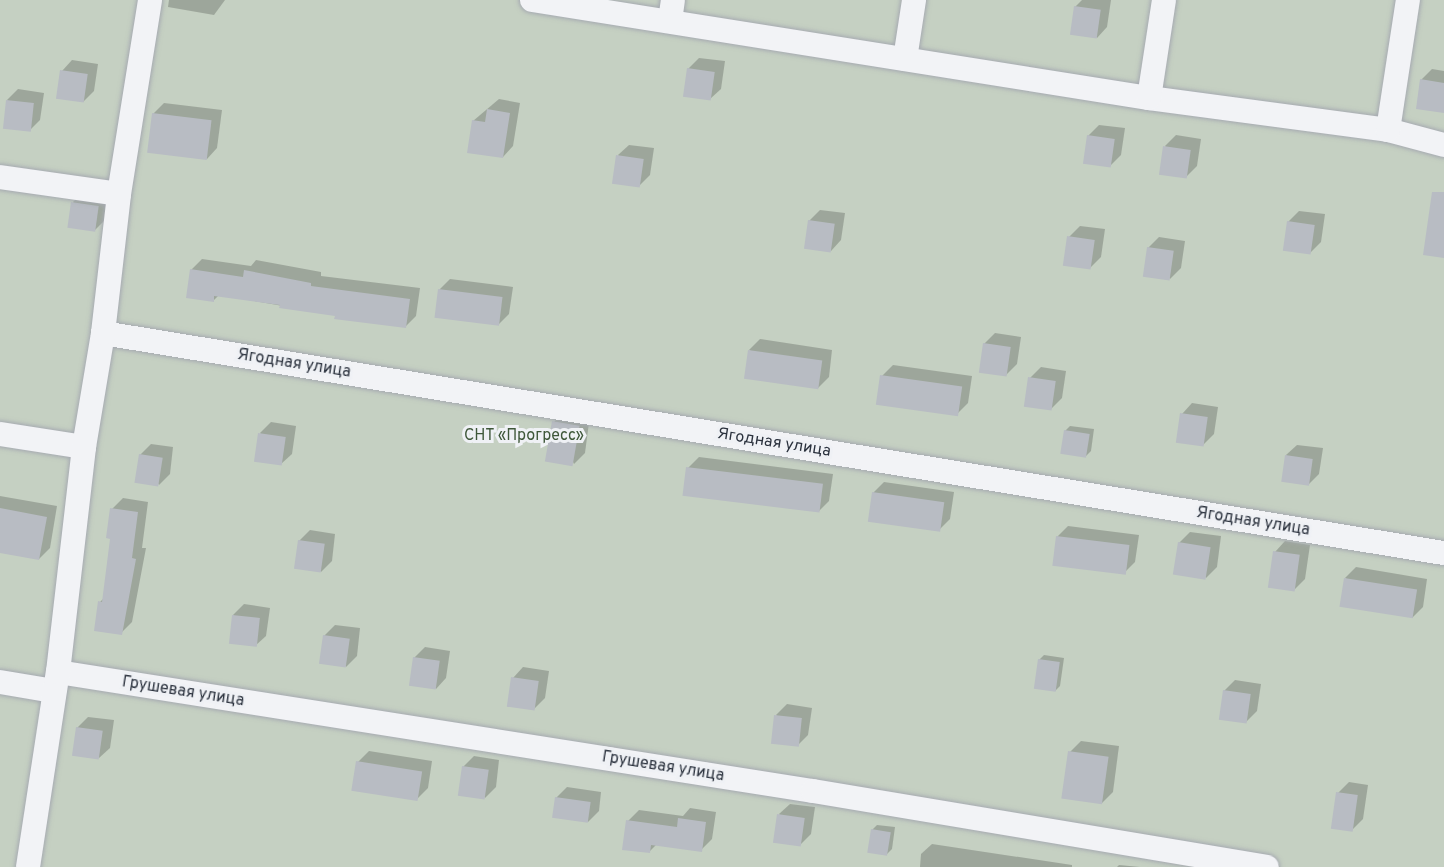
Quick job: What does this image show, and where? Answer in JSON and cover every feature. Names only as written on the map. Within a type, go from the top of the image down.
[{"type":"street","points":[[28,867],[56,681],[84,447],[103,333],[119,194],[150,0]]},
{"type":"street","points":[[532,0],[671,11],[905,59],[1149,98],[1388,130],[1444,145]]},
{"type":"street","points":[[905,59],[914,0]]},
{"type":"street","points":[[1149,98],[1164,0]]},
{"type":"street","points":[[1388,130],[1408,0]]},
{"type":"street","points":[[0,177],[119,194]]},
{"type":"street","name":"Ягодная улица","points":[[103,333],[1444,553]]},
{"type":"street","points":[[0,434],[84,447]]},
{"type":"street","name":"Грушевая улица","points":[[0,682],[56,681],[813,791],[1267,867]]},
{"type":"green space","name":"СНТ «Прогресс»","points":[[0,0],[1444,0],[1444,867],[0,867]]},
{"type":"building","points":[[1074,6],[1101,10],[1097,38],[1070,35]]},
{"type":"building","points":[[687,68],[715,72],[711,101],[683,97]]},
{"type":"building","points":[[60,70],[88,74],[84,103],[56,99]]},
{"type":"building","points":[[1420,79],[1444,83],[1444,113],[1416,109]]},
{"type":"building","points":[[6,100],[34,103],[31,132],[3,129]]},
{"type":"building","points":[[487,109],[510,113],[503,158],[467,153],[472,120],[485,122]]},
{"type":"building","points":[[152,113],[212,120],[207,160],[147,153]]},
{"type":"building","points":[[1087,135],[1115,139],[1111,168],[1083,164]]},
{"type":"building","points":[[1163,146],[1191,150],[1187,179],[1159,175]]},
{"type":"building","points":[[616,155],[644,159],[640,188],[612,184]]},
{"type":"building","points":[[1432,192],[1444,192],[1444,258],[1423,255]]},
{"type":"building","points":[[71,202],[99,206],[95,232],[67,228]]},
{"type":"building","points":[[808,220],[835,224],[831,252],[804,249]]},
{"type":"building","points":[[1287,221],[1315,225],[1311,255],[1283,251]]},
{"type":"building","points":[[1067,236],[1095,240],[1091,270],[1063,266]]},
{"type":"building","points":[[1147,247],[1174,251],[1170,280],[1143,277]]},
{"type":"building","points":[[190,269],[243,277],[244,270],[311,283],[311,286],[410,299],[406,328],[334,319],[335,316],[279,308],[280,305],[214,296],[214,302],[186,298]]},
{"type":"building","points":[[438,289],[503,297],[499,326],[434,318]]},
{"type":"building","points":[[983,343],[1011,347],[1007,377],[979,373]]},
{"type":"building","points":[[748,350],[822,360],[818,389],[744,379]]},
{"type":"building","points":[[880,375],[962,387],[958,416],[876,405]]},
{"type":"building","points":[[1028,377],[1056,381],[1052,411],[1024,407]]},
{"type":"building","points":[[1180,413],[1208,417],[1204,447],[1176,443]]},
{"type":"building","points":[[552,421],[580,426],[572,466],[545,461]]},
{"type":"building","points":[[1064,430],[1090,434],[1086,458],[1060,454]]},
{"type":"building","points":[[258,433],[286,437],[282,466],[254,462]]},
{"type":"building","points":[[139,454],[163,458],[158,486],[134,483]]},
{"type":"building","points":[[1285,455],[1313,459],[1309,486],[1281,482]]},
{"type":"building","points":[[686,467],[823,484],[819,513],[682,496]]},
{"type":"building","points":[[872,492],[944,502],[940,532],[868,522]]},
{"type":"building","points":[[0,508],[47,517],[39,560],[0,553]]},
{"type":"building","points":[[110,508],[138,512],[132,558],[136,559],[122,635],[94,631],[98,601],[102,602],[110,539],[106,538]]},
{"type":"building","points":[[1056,536],[1129,545],[1126,575],[1052,566]]},
{"type":"building","points":[[298,540],[325,544],[321,572],[294,569]]},
{"type":"building","points":[[1178,542],[1211,547],[1205,580],[1173,575]]},
{"type":"building","points":[[1273,551],[1300,555],[1295,591],[1268,588]]},
{"type":"building","points":[[1344,578],[1417,590],[1413,618],[1339,607]]},
{"type":"building","points":[[232,615],[260,618],[257,647],[229,644]]},
{"type":"building","points":[[323,635],[350,639],[346,667],[319,664]]},
{"type":"building","points":[[413,657],[440,661],[436,689],[409,686]]},
{"type":"building","points":[[1038,659],[1060,662],[1056,692],[1034,689]]},
{"type":"building","points":[[511,677],[539,681],[535,711],[507,707]]},
{"type":"building","points":[[1223,690],[1251,694],[1247,724],[1219,720]]},
{"type":"building","points":[[774,715],[802,718],[799,747],[771,744]]},
{"type":"building","points":[[76,727],[103,731],[99,759],[72,756]]},
{"type":"building","points":[[1068,751],[1109,757],[1102,804],[1061,799]]},
{"type":"building","points":[[356,761],[422,771],[417,801],[351,791]]},
{"type":"building","points":[[462,766],[489,770],[485,799],[458,796]]},
{"type":"building","points":[[1336,792],[1358,795],[1353,832],[1331,829]]},
{"type":"building","points":[[555,797],[591,802],[588,823],[552,818]]},
{"type":"building","points":[[777,814],[805,818],[801,847],[773,843]]},
{"type":"building","points":[[678,818],[706,822],[702,852],[651,845],[650,853],[622,850],[626,820],[677,827]]},
{"type":"building","points":[[871,829],[891,832],[887,856],[867,853]]}]
